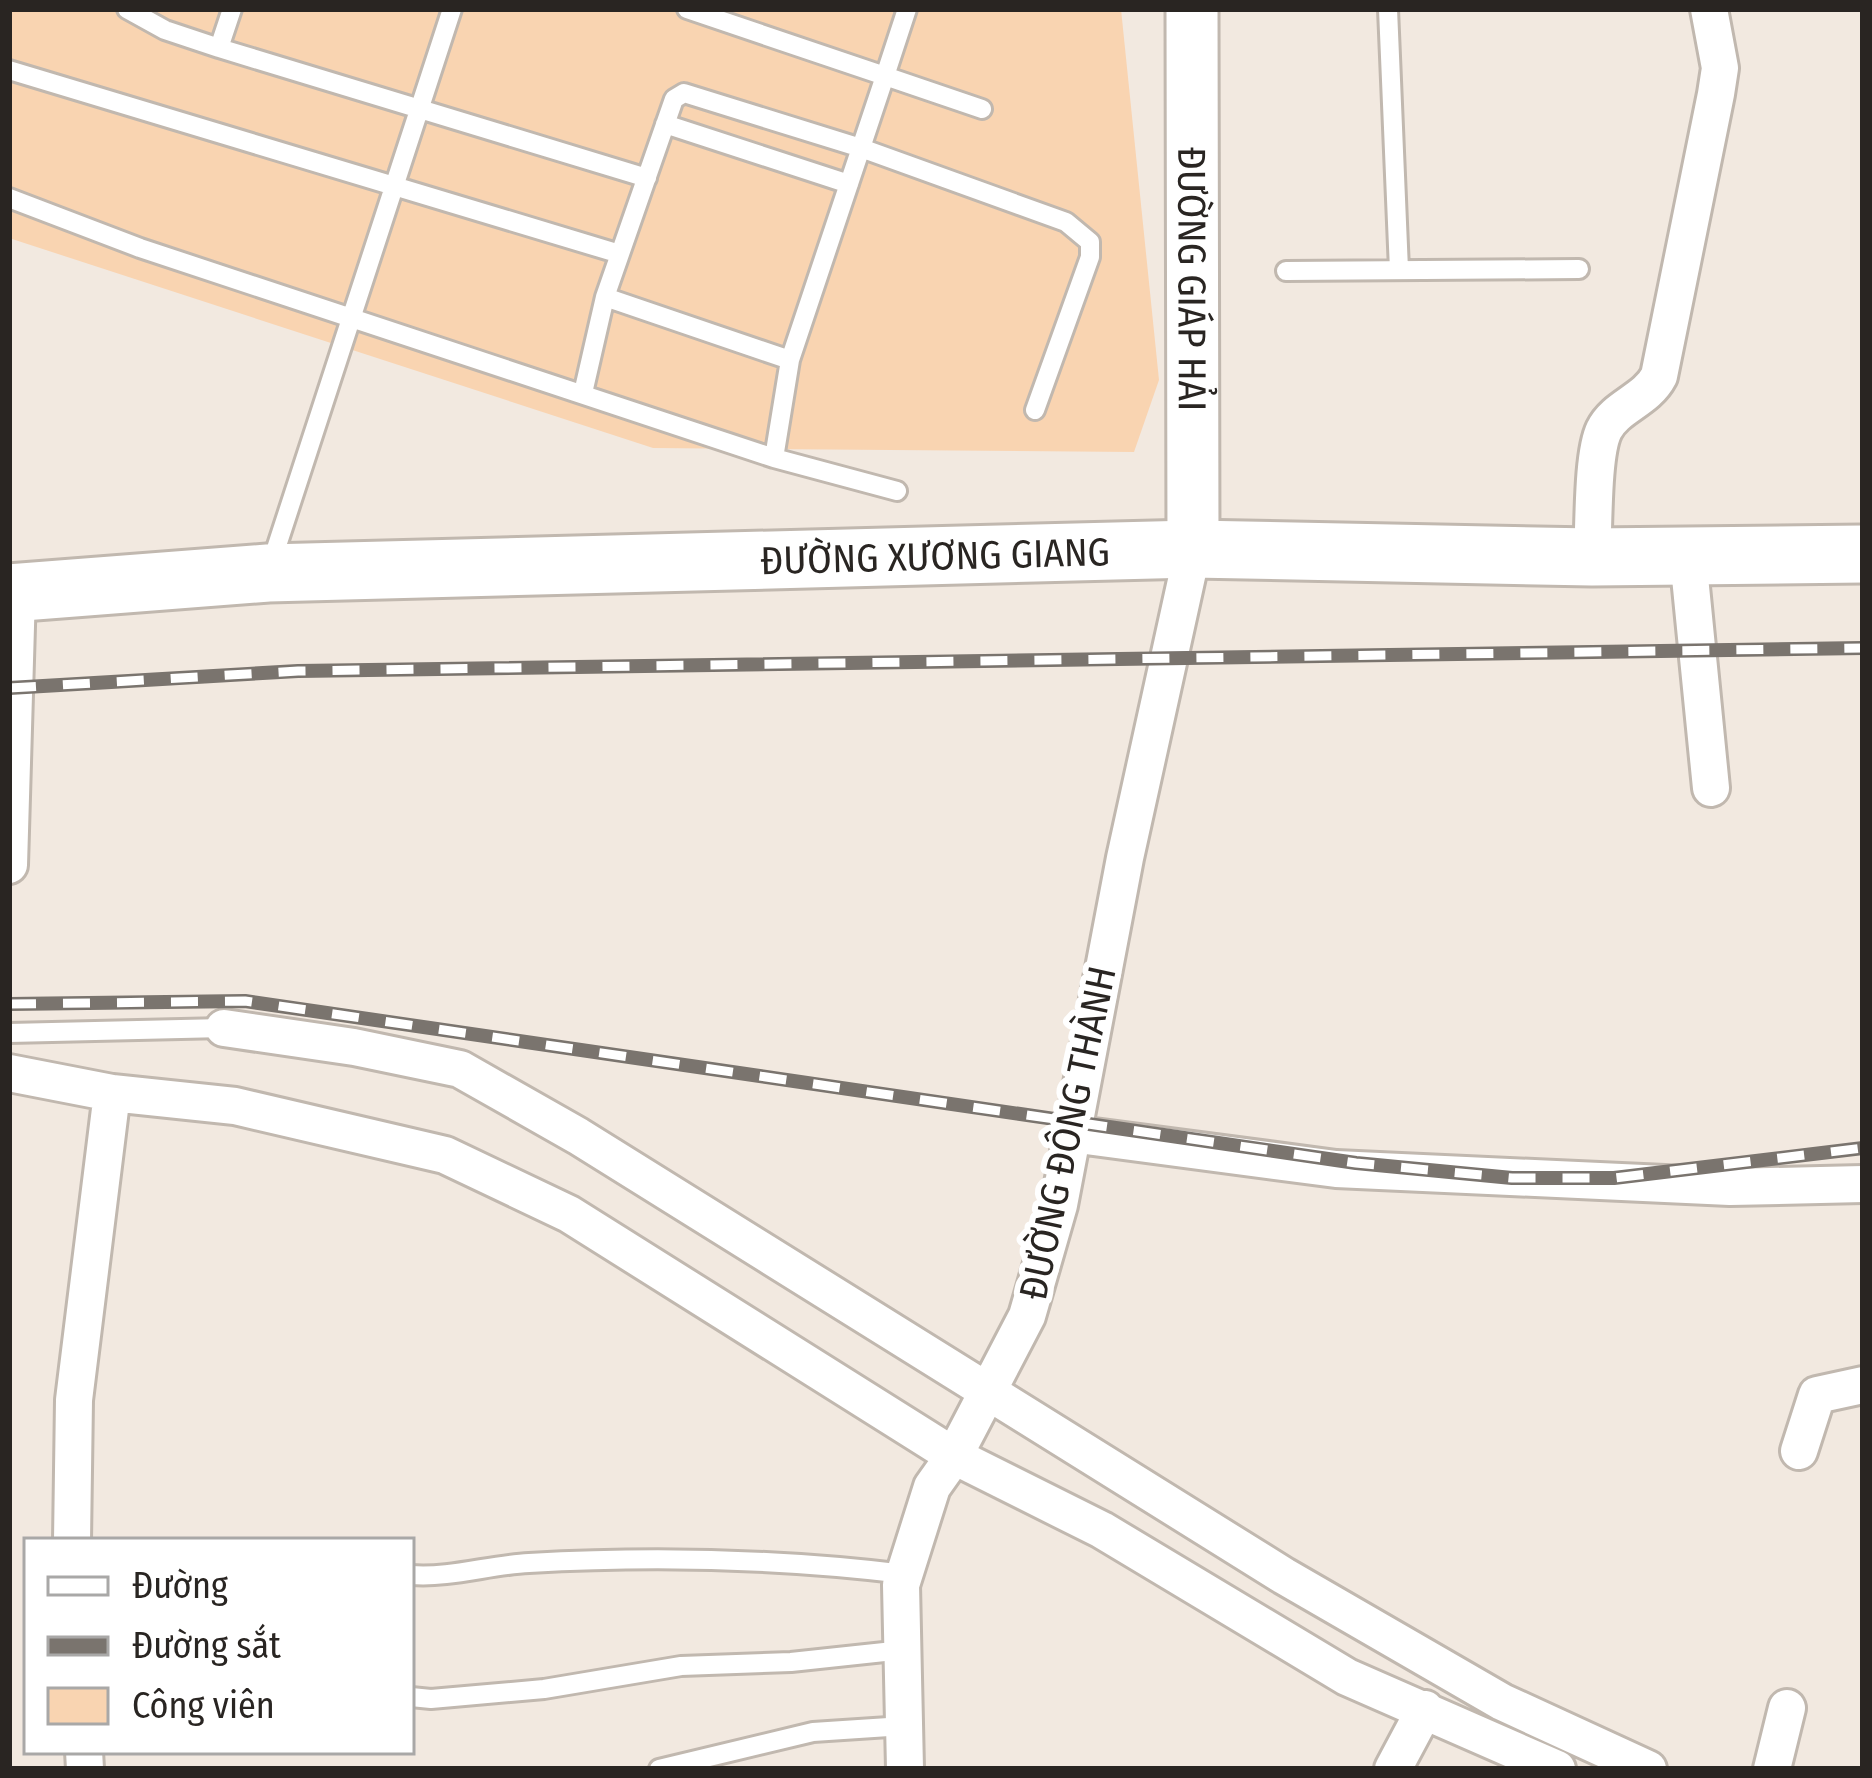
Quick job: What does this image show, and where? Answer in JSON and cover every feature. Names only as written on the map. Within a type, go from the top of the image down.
[{"type":"main road","name":"ĐƯỜNG XƯƠNG GIANG","points":[[13,592],[268,573],[1193,549],[1592,557],[1863,554]]},
{"type":"street","name":"ĐƯỜNG GIÁP HẢI","points":[[1192,9],[1193,549]]},
{"type":"street","points":[[1592,557],[1604,430],[1618,412],[1652,389],[1659,376],[1718,82],[1718,46],[1709,9]]},
{"type":"street","name":"ĐƯỜNG ĐÔNG THÀNH","points":[[904,1769],[902,1585],[932,1487],[954,1456],[1027,1316],[1059,1204],[1130,836],[1193,549]]},
{"type":"street","points":[[1688,557],[1712,788]]},
{"type":"street","points":[[9,865],[13,592]]},
{"type":"street","points":[[224,1028],[460,1069],[578,1136],[1284,1576],[1502,1702],[1648,1769]]},
{"type":"street","points":[[9,1072],[112,1093],[235,1106],[445,1155],[569,1214],[954,1456],[1102,1530],[1347,1677],[1557,1769]]},
{"type":"street","points":[[72,1538],[74,1400],[112,1093]]},
{"type":"street","points":[[1071,1134],[1336,1168],[1730,1187],[1863,1184]]},
{"type":"street","points":[[1798,1451],[1817,1395],[1863,1385]]},
{"type":"street","points":[[1258,1624],[1284,1576]]},
{"type":"street","points":[[1772,1769],[1787,1708]]},
{"type":"street","points":[[1394,1769],[1425,1709]]},
{"type":"lane","points":[[127,9],[165,30],[219,48],[647,178]]},
{"type":"lane","points":[[219,48],[232,9]]},
{"type":"lane","points":[[268,573],[452,9]]},
{"type":"lane","points":[[687,9],[982,109]]},
{"type":"lane","points":[[773,458],[790,360],[908,9]]},
{"type":"lane","points":[[1388,9],[1399,270]]},
{"type":"lane","points":[[9,70],[620,254]]},
{"type":"lane","points":[[583,393],[605,297],[674,99],[684,93],[861,148],[1066,222],[1090,242],[1090,257],[1035,410]]},
{"type":"lane","points":[[665,124],[849,184]]},
{"type":"lane","points":[[9,198],[140,248],[773,458],[898,490]]},
{"type":"lane","points":[[1286,271],[1579,269]]},
{"type":"lane","points":[[605,297],[790,360]]},
{"type":"lane","points":[[9,1033],[224,1028]]},
{"type":"lane","points":[[414,1575],[526,1563],[712,1561],[836,1565],[905,1574]]},
{"type":"lane","points":[[414,1696],[544,1689],[681,1666],[791,1662],[903,1650]]},
{"type":"lane","points":[[659,1769],[813,1732],[904,1726]]},
{"type":"green space","points":[[9,9],[1121,9],[1159,380],[1134,452],[653,448],[9,238]]},
{"type":"railway","points":[[9,688],[298,671],[1863,648]]},
{"type":"railway","points":[[9,1004],[245,1001],[1356,1163],[1512,1178],[1614,1178],[1863,1148]]}]
